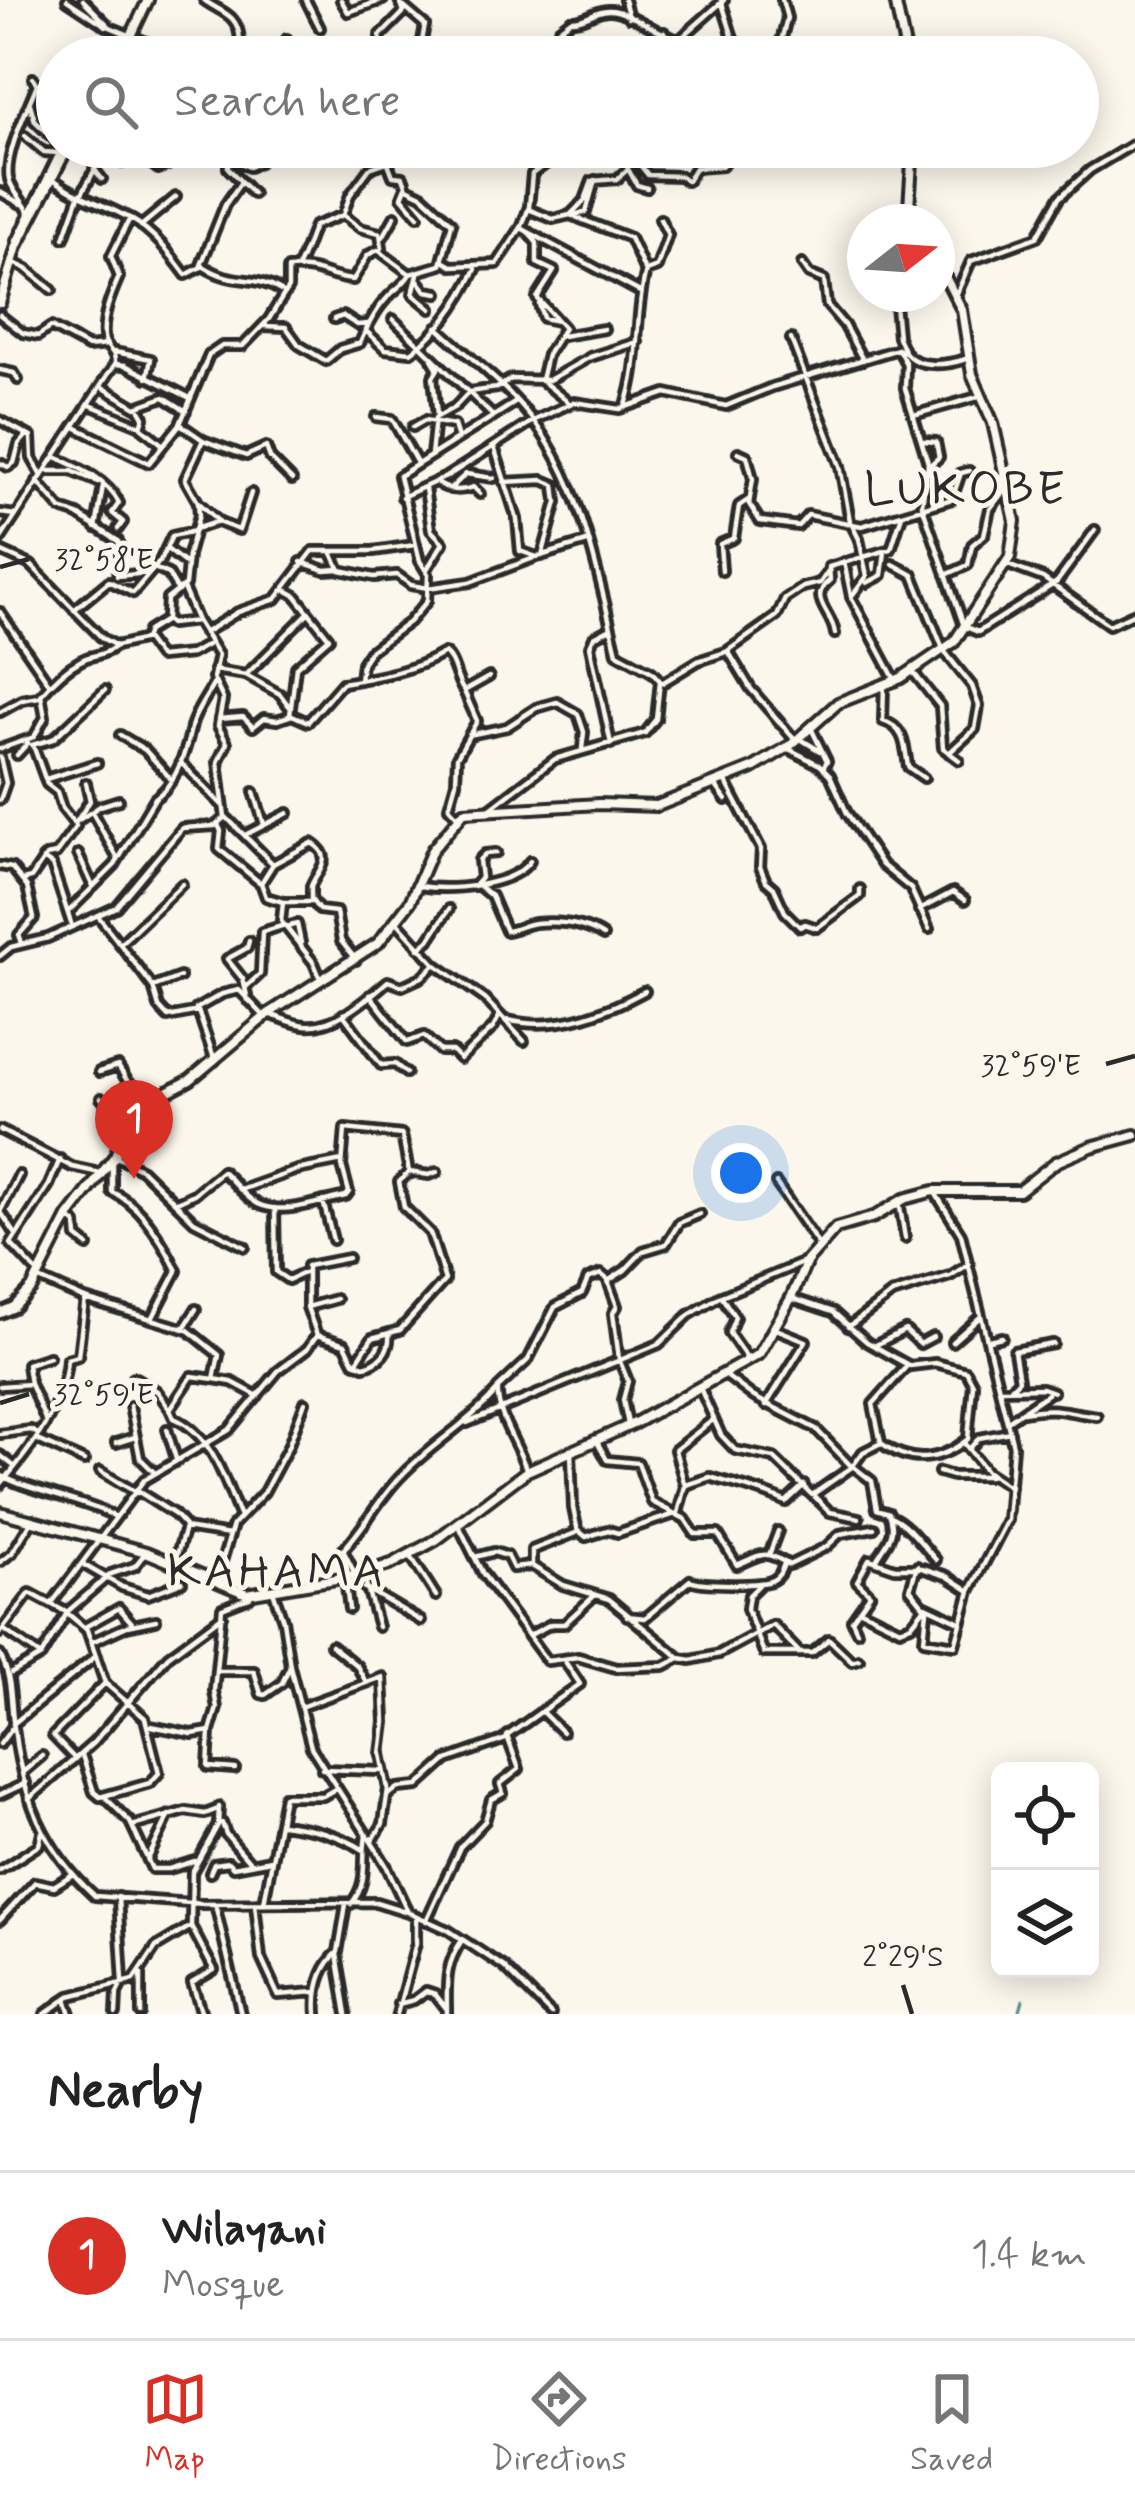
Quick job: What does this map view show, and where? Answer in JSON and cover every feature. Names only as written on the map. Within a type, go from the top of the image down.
[{"type":"street","points":[[67,0],[92,20],[132,35],[148,0]]},
{"type":"street","points":[[83,0],[110,27]]},
{"type":"street","points":[[204,0],[226,10],[240,36]]},
{"type":"street","points":[[306,0],[320,28]]},
{"type":"street","points":[[341,0],[348,12],[383,0]]},
{"type":"street","points":[[399,0],[424,25],[422,36]]},
{"type":"street","points":[[624,0],[629,17]]},
{"type":"street","points":[[685,36],[722,0],[733,36]]},
{"type":"street","points":[[782,0],[788,18],[783,36]]},
{"type":"street","points":[[895,0],[903,36]]},
{"type":"street","points":[[380,36],[393,27],[404,7]]},
{"type":"street","points":[[557,36],[566,22],[606,10],[668,36]]},
{"type":"street","points":[[660,36],[664,32]]},
{"type":"street","points":[[33,78],[36,82]]},
{"type":"street","points":[[29,209],[10,182],[14,143],[36,86]]},
{"type":"street","points":[[29,103],[36,118]]},
{"type":"street","points":[[14,143],[36,127]]},
{"type":"street","points":[[25,136],[36,145]]},
{"type":"street","points":[[1099,165],[1135,143]]},
{"type":"street","points":[[17,246],[51,168]]},
{"type":"street","points":[[0,303],[7,266],[55,168]]},
{"type":"street","points":[[228,168],[253,194]]},
{"type":"street","points":[[297,268],[307,253],[314,226],[343,215],[350,195],[370,168]]},
{"type":"street","points":[[390,168],[393,175],[404,178],[402,197],[418,216]]},
{"type":"street","points":[[264,326],[286,327],[299,345],[324,361],[358,344],[415,276],[445,262],[497,264],[524,230],[529,182],[539,168]]},
{"type":"street","points":[[641,168],[648,175],[680,176],[688,181],[698,168]]},
{"type":"street","points":[[909,204],[912,168]]},
{"type":"street","points":[[152,1319],[177,1271],[143,1217],[127,1199],[112,1192],[114,1157],[126,1125],[150,1101],[188,1081],[266,1016],[356,960],[398,922],[431,852],[458,817],[471,811],[599,804],[649,808],[721,784],[794,742],[838,703],[913,672],[963,632],[1012,550],[1016,524],[956,295],[971,261],[1037,237],[1059,198],[1093,168]]},
{"type":"street","points":[[64,238],[94,169],[102,179]]},
{"type":"street","points":[[572,215],[596,180],[617,179],[628,169],[637,185],[647,188]]},
{"type":"street","points":[[52,178],[130,218],[176,256],[184,274],[191,275],[201,265],[225,205],[241,182]]},
{"type":"street","points":[[406,188],[422,195],[451,221],[444,242],[445,262]]},
{"type":"street","points":[[0,191],[29,209]]},
{"type":"street","points":[[141,226],[176,196]]},
{"type":"street","points":[[528,208],[553,219],[572,215],[633,240],[645,272],[636,376],[626,405]]},
{"type":"street","points":[[343,215],[383,237]]},
{"type":"street","points":[[381,250],[395,216]]},
{"type":"street","points":[[130,218],[111,256],[119,277],[106,312],[107,345],[115,352],[152,359],[147,378]]},
{"type":"street","points":[[645,272],[657,267],[668,235],[660,219]]},
{"type":"street","points":[[524,230],[640,292]]},
{"type":"street","points":[[538,240],[538,264],[554,271],[537,298],[564,328],[546,357],[541,380]]},
{"type":"street","points":[[75,427],[146,463],[180,424],[211,353],[225,346],[242,346],[264,326],[289,285],[287,270],[312,267],[338,279],[356,280],[368,255],[381,250]]},
{"type":"street","points":[[381,250],[415,276],[426,291],[438,293]]},
{"type":"street","points":[[201,265],[231,281],[255,280],[283,293]]},
{"type":"street","points":[[802,265],[808,274],[824,280],[828,309],[846,328],[863,360]]},
{"type":"street","points":[[7,266],[27,268],[52,290]]},
{"type":"street","points":[[334,320],[343,316],[367,328],[391,351],[406,354],[420,346],[460,302],[477,266]]},
{"type":"street","points":[[415,276],[413,294],[431,309]]},
{"type":"street","points":[[896,312],[905,388],[939,503]]},
{"type":"street","points":[[0,315],[23,333],[38,336],[51,327],[88,347],[107,345]]},
{"type":"street","points":[[393,319],[493,416]]},
{"type":"street","points":[[437,327],[533,421],[572,485],[619,655],[665,683],[698,661],[728,651],[777,616],[785,599],[820,583],[831,566],[885,552],[894,545],[904,512]]},
{"type":"street","points":[[562,336],[604,329]]},
{"type":"street","points":[[790,339],[840,466],[852,526],[859,538],[867,576],[851,596]]},
{"type":"street","points":[[435,419],[469,392],[502,386],[511,379],[559,375],[590,356],[638,341]]},
{"type":"street","points":[[902,350],[922,364],[969,358]]},
{"type":"street","points":[[402,497],[570,403],[615,409],[666,392],[726,406],[772,387],[808,381],[902,350]]},
{"type":"street","points":[[0,540],[102,388],[115,364],[115,352]]},
{"type":"street","points":[[429,354],[438,370],[431,455]]},
{"type":"street","points":[[115,364],[190,398]]},
{"type":"street","points":[[0,370],[14,373],[18,380]]},
{"type":"street","points":[[541,380],[570,403]]},
{"type":"street","points":[[102,388],[138,407],[144,417],[141,426]]},
{"type":"street","points":[[916,414],[981,396]]},
{"type":"street","points":[[138,407],[164,397],[186,411]]},
{"type":"street","points":[[427,569],[420,561],[399,476],[516,402]]},
{"type":"street","points":[[90,405],[141,426],[163,445]]},
{"type":"street","points":[[376,417],[392,418],[417,463]]},
{"type":"street","points":[[412,427],[435,419],[457,426],[458,438]]},
{"type":"street","points":[[0,420],[32,440],[32,458],[58,508],[120,545],[116,574]]},
{"type":"street","points":[[180,424],[202,440],[246,456],[264,446],[292,479]]},
{"type":"street","points":[[0,463],[8,467],[14,463],[27,435]]},
{"type":"street","points":[[202,440],[185,478],[198,502],[218,521],[241,530],[251,493]]},
{"type":"street","points":[[922,441],[936,442],[940,457],[930,466],[923,507],[963,632]]},
{"type":"street","points":[[494,446],[517,519],[517,547],[533,558]]},
{"type":"street","points":[[722,571],[720,544],[734,538],[739,506],[748,500],[753,481],[747,456],[738,452]]},
{"type":"street","points":[[56,457],[104,484],[118,498],[112,513],[123,523],[118,529]]},
{"type":"street","points":[[42,476],[72,471],[104,484]]},
{"type":"street","points":[[748,500],[762,522],[798,526],[810,515],[852,526],[887,521],[954,497],[961,473],[970,471]]},
{"type":"street","points":[[450,489],[466,474],[494,478]]},
{"type":"street","points":[[504,482],[543,480],[555,485],[557,502],[542,556]]},
{"type":"street","points":[[436,482],[443,489],[463,492],[473,488],[480,494]]},
{"type":"street","points":[[96,527],[104,484]]},
{"type":"street","points":[[946,575],[967,566],[972,545],[984,535],[990,509],[1007,485]]},
{"type":"street","points":[[360,680],[367,655],[428,601],[427,569],[443,543],[430,530],[424,488]]},
{"type":"street","points":[[197,621],[170,624],[166,601],[180,590],[188,572],[186,564],[198,530],[198,502]]},
{"type":"street","points":[[0,513],[16,514]]},
{"type":"street","points":[[109,580],[130,594],[172,536],[218,521]]},
{"type":"street","points":[[963,632],[982,630],[1042,595],[1061,579],[1095,530]]},
{"type":"street","points":[[302,562],[374,577],[397,575],[411,585],[428,588],[470,582],[586,542]]},
{"type":"street","points":[[204,633],[238,612],[272,602],[313,551],[417,545]]},
{"type":"street","points":[[167,549],[186,564]]},
{"type":"street","points":[[0,551],[31,565],[102,638],[116,646]]},
{"type":"street","points":[[331,551],[339,569]]},
{"type":"street","points":[[862,585],[882,575],[885,552]]},
{"type":"street","points":[[844,562],[851,596],[896,680]]},
{"type":"street","points":[[893,563],[913,574],[944,651],[972,686],[979,705],[975,730],[949,752]]},
{"type":"street","points":[[1005,564],[1052,584],[1112,626],[1135,614]]},
{"type":"street","points":[[0,956],[22,943],[99,917],[123,901],[182,828],[218,825],[225,816],[218,762],[227,743],[219,719],[222,696],[213,670],[218,655],[180,590],[168,574],[151,570],[116,574],[74,610]]},
{"type":"street","points":[[828,571],[830,580],[820,587],[818,596],[835,634]]},
{"type":"street","points":[[286,590],[329,638],[296,667],[290,711]]},
{"type":"street","points":[[0,612],[50,685]]},
{"type":"street","points":[[247,675],[308,614]]},
{"type":"street","points":[[145,639],[148,631],[166,619]]},
{"type":"street","points":[[611,628],[596,635],[590,646],[611,744]]},
{"type":"street","points":[[145,639],[159,657],[191,654],[208,644]]},
{"type":"street","points":[[0,712],[40,697],[84,658],[100,657],[116,646],[145,639]]},
{"type":"street","points":[[728,651],[759,700],[823,768],[882,865],[909,886],[929,929]]},
{"type":"street","points":[[213,670],[247,675],[280,694],[290,711],[309,721],[338,685],[422,666],[445,653],[477,718],[457,757],[449,807],[458,817]]},
{"type":"street","points":[[913,672],[940,706],[941,743],[959,760]]},
{"type":"street","points":[[464,691],[489,676]]},
{"type":"street","points":[[484,812],[550,761],[643,734],[653,725],[660,681]]},
{"type":"street","points":[[68,912],[118,860],[181,763],[192,724],[214,683]]},
{"type":"street","points":[[884,684],[883,721],[901,733],[908,766],[924,778]]},
{"type":"street","points":[[0,748],[53,739],[105,690]]},
{"type":"street","points":[[17,755],[44,717],[40,697]]},
{"type":"street","points":[[470,735],[507,727],[536,707],[557,702],[578,714],[585,741],[581,752]]},
{"type":"street","points":[[219,719],[243,717],[253,727],[264,718],[274,721],[290,711]]},
{"type":"street","points":[[811,728],[825,754],[823,768]]},
{"type":"street","points":[[120,735],[145,750],[170,778]]},
{"type":"street","points":[[794,742],[825,754]]},
{"type":"street","points":[[29,744],[64,811],[76,822]]},
{"type":"street","points":[[0,758],[6,787],[0,800]]},
{"type":"street","points":[[46,779],[97,763]]},
{"type":"street","points":[[181,763],[224,806]]},
{"type":"street","points":[[23,880],[31,878],[43,859],[58,853],[75,831],[90,801],[86,783]]},
{"type":"street","points":[[721,784],[726,800]]},
{"type":"street","points":[[721,784],[761,849],[760,867],[766,880],[800,928],[805,924],[817,928],[860,896],[860,889]]},
{"type":"street","points":[[254,792],[265,824]]},
{"type":"street","points":[[76,822],[83,814],[93,814],[100,806],[119,800]]},
{"type":"street","points":[[247,834],[288,813]]},
{"type":"street","points":[[93,814],[118,860]]},
{"type":"street","points":[[225,816],[273,864]]},
{"type":"street","points":[[218,825],[219,849],[260,876],[266,897],[312,902]]},
{"type":"street","points":[[260,876],[307,844],[320,848],[325,864],[311,886],[312,902],[319,910],[337,913],[342,944],[356,960]]},
{"type":"street","points":[[496,853],[479,860],[478,883],[493,900],[506,931],[533,923],[564,922],[604,936]]},
{"type":"street","points":[[77,854],[93,890]]},
{"type":"street","points":[[266,854],[282,858]]},
{"type":"street","points":[[43,859],[52,865],[71,926]]},
{"type":"street","points":[[418,886],[492,880],[518,873],[530,861]]},
{"type":"street","points":[[0,866],[12,868],[23,880],[34,918],[20,935],[22,943]]},
{"type":"street","points":[[120,944],[182,884]]},
{"type":"street","points":[[919,910],[953,892],[965,900]]},
{"type":"street","points":[[283,902],[280,919],[286,926]]},
{"type":"street","points":[[419,948],[449,909]]},
{"type":"street","points":[[99,917],[153,987],[168,1017],[236,990],[266,1016],[311,1026],[343,1014],[388,981],[402,986],[422,977],[435,964]]},
{"type":"street","points":[[398,922],[435,964],[485,999],[524,1042]]},
{"type":"street","points":[[246,987],[260,974],[262,932],[296,923],[302,948],[321,980]]},
{"type":"street","points":[[329,924],[338,931]]},
{"type":"street","points":[[248,1000],[246,987],[227,959],[247,948],[249,941]]},
{"type":"street","points":[[153,987],[179,977]]},
{"type":"street","points":[[502,1017],[517,1023],[591,1017],[646,992]]},
{"type":"street","points":[[370,995],[405,1041],[424,1036],[440,1051],[452,1051],[460,1059],[502,1017]]},
{"type":"street","points":[[196,1009],[214,1060]]},
{"type":"street","points":[[343,1014],[381,1065],[394,1064],[406,1073]]},
{"type":"street","points":[[99,1072],[118,1066],[150,1101]]},
{"type":"street","points":[[101,1098],[126,1125]]},
{"type":"street","points":[[177,1202],[222,1171],[255,1202],[275,1208],[350,1192],[342,1161],[347,1128],[399,1133],[409,1172]]},
{"type":"street","points":[[0,1130],[82,1171],[100,1173]]},
{"type":"street","points":[[235,1769],[208,1767],[210,1731],[218,1708],[214,1691],[225,1605],[255,1594],[354,1575],[410,1556],[527,1472],[628,1426],[748,1360],[764,1349],[807,1261],[836,1228],[874,1217],[899,1201],[937,1194],[1019,1191],[1055,1162],[1135,1135]]},
{"type":"street","points":[[0,1313],[18,1304],[68,1217],[114,1157]]},
{"type":"street","points":[[114,1157],[135,1164],[194,1220],[245,1247]]},
{"type":"street","points":[[13,1250],[15,1233],[49,1185],[60,1159]]},
{"type":"street","points":[[242,1190],[297,1170],[342,1161]]},
{"type":"street","points":[[409,1172],[437,1172]]},
{"type":"street","points":[[356,1363],[372,1338],[398,1332],[411,1321],[428,1296],[441,1288],[445,1276],[429,1230],[419,1226],[402,1204],[399,1182],[409,1172]]},
{"type":"street","points":[[15,1233],[0,1210],[20,1175]]},
{"type":"street","points":[[776,1183],[818,1244]]},
{"type":"street","points":[[0,1191],[4,1201]]},
{"type":"street","points":[[926,1606],[924,1637],[928,1643],[957,1644],[970,1591],[1004,1529],[1014,1458],[960,1232],[937,1194]]},
{"type":"street","points":[[323,1201],[333,1240]]},
{"type":"street","points":[[899,1201],[905,1238]]},
{"type":"street","points":[[275,1208],[276,1272],[288,1280],[306,1272]]},
{"type":"street","points":[[608,1280],[643,1251],[666,1244],[680,1223],[700,1214]]},
{"type":"street","points":[[68,1217],[76,1224],[77,1237],[88,1246]]},
{"type":"street","points":[[2,1243],[34,1265],[37,1276],[86,1299],[184,1328],[219,1355],[214,1379]]},
{"type":"street","points":[[316,1335],[307,1307],[308,1266],[348,1258]]},
{"type":"street","points":[[421,1621],[365,1588],[343,1550],[396,1481],[434,1444],[467,1423],[661,1343],[689,1315],[721,1296],[807,1261]]},
{"type":"street","points":[[848,1327],[892,1294],[950,1276],[969,1264]]},
{"type":"street","points":[[467,1423],[528,1360],[555,1306],[584,1292],[588,1279],[601,1274],[617,1306],[613,1313],[628,1381],[623,1400],[628,1426]]},
{"type":"street","points":[[721,1296],[735,1317],[730,1333],[748,1360]]},
{"type":"street","points":[[791,1298],[833,1312],[874,1346],[908,1365],[935,1363],[968,1372],[973,1394],[967,1446]]},
{"type":"street","points":[[0,1485],[46,1421],[62,1389],[66,1360],[78,1356],[86,1299]]},
{"type":"street","points":[[307,1307],[336,1299]]},
{"type":"street","points":[[184,1328],[196,1309]]},
{"type":"street","points":[[952,1342],[980,1312]]},
{"type":"street","points":[[766,1405],[806,1341],[775,1329]]},
{"type":"street","points":[[874,1346],[904,1330],[920,1344],[933,1337]]},
{"type":"street","points":[[316,1335],[345,1343],[356,1363],[367,1366],[389,1345],[389,1333]]},
{"type":"street","points":[[52,1604],[154,1473],[230,1430],[316,1335]]},
{"type":"street","points":[[989,1340],[1002,1337]]},
{"type":"street","points":[[1011,1388],[1019,1380],[1014,1351],[1052,1344]]},
{"type":"street","points":[[46,1421],[27,1364],[49,1357]]},
{"type":"street","points":[[908,1365],[873,1404],[880,1443],[894,1453],[929,1460],[979,1438],[1010,1432]]},
{"type":"street","points":[[723,1373],[766,1405],[816,1429],[872,1481],[877,1509],[903,1521],[936,1560]]},
{"type":"street","points":[[170,1408],[192,1376],[232,1382],[258,1396]]},
{"type":"street","points":[[134,1377],[157,1391],[176,1420],[195,1429],[227,1483],[239,1515]]},
{"type":"street","points":[[0,1386],[30,1384]]},
{"type":"street","points":[[699,1387],[735,1450],[774,1458],[830,1512],[859,1517]]},
{"type":"street","points":[[998,1389],[1051,1392],[1008,1421]]},
{"type":"street","points":[[497,1391],[527,1472]]},
{"type":"street","points":[[216,1582],[239,1515],[264,1492],[305,1402]]},
{"type":"street","points":[[130,1406],[140,1458],[154,1473]]},
{"type":"street","points":[[1022,1412],[1050,1406],[1097,1416]]},
{"type":"street","points":[[571,1451],[573,1508],[579,1531],[586,1537],[607,1530],[618,1533],[676,1514],[685,1486],[675,1450],[714,1419]]},
{"type":"street","points":[[0,1434],[34,1430],[37,1437],[84,1460]]},
{"type":"street","points":[[167,1430],[176,1459]]},
{"type":"street","points":[[116,1443],[134,1437]]},
{"type":"street","points":[[596,1440],[607,1460],[640,1464],[649,1498],[687,1520],[695,1534],[718,1534],[737,1565],[754,1554],[776,1555],[789,1565],[826,1547],[840,1534],[874,1528]]},
{"type":"street","points":[[813,1495],[880,1443]]},
{"type":"street","points":[[967,1446],[994,1477],[1010,1487]]},
{"type":"street","points":[[0,1455],[15,1467]]},
{"type":"street","points":[[100,1471],[174,1514],[186,1527],[230,1535]]},
{"type":"street","points":[[939,1472],[994,1477]]},
{"type":"street","points":[[3,1477],[88,1503],[116,1517]]},
{"type":"street","points":[[685,1486],[710,1477],[788,1502],[804,1485]]},
{"type":"street","points":[[0,1512],[146,1552],[255,1594]]},
{"type":"street","points":[[877,1559],[893,1536],[890,1516]]},
{"type":"street","points":[[0,1562],[12,1553],[33,1519]]},
{"type":"street","points":[[458,1523],[483,1574],[546,1659],[580,1657],[614,1667],[649,1668],[668,1666],[680,1658]]},
{"type":"street","points":[[174,1564],[186,1527]]},
{"type":"street","points":[[532,1566],[532,1550],[579,1531]]},
{"type":"street","points":[[770,1555],[778,1531]]},
{"type":"street","points":[[10,1674],[40,1656],[67,1613],[106,1579],[135,1567],[146,1552]]},
{"type":"street","points":[[475,1557],[494,1552],[507,1556],[513,1568],[532,1566],[556,1582],[611,1600],[680,1658],[719,1654],[773,1625],[800,1653]]},
{"type":"street","points":[[410,1556],[436,1596]]},
{"type":"street","points":[[856,1631],[852,1620],[870,1594],[857,1581],[867,1561],[877,1559],[895,1568],[916,1566],[947,1576],[970,1591]]},
{"type":"street","points":[[627,1616],[645,1618],[691,1580],[705,1586],[761,1583],[774,1579],[785,1563]]},
{"type":"street","points":[[83,1564],[106,1579],[150,1595],[182,1582]]},
{"type":"street","points":[[916,1566],[910,1589],[926,1606],[950,1621],[962,1622]]},
{"type":"street","points":[[349,1609],[354,1575]]},
{"type":"street","points":[[761,1583],[747,1604],[748,1618],[755,1623],[754,1633],[764,1653],[815,1652],[820,1642],[830,1639],[852,1661],[859,1659]]},
{"type":"street","points":[[365,1588],[378,1627]]},
{"type":"street","points":[[273,1591],[311,1748],[367,1832],[412,1914],[416,1943],[397,2014]]},
{"type":"street","points":[[40,1656],[2,1629],[30,1592],[84,1627],[105,1683],[128,1700],[148,1725],[158,1776],[106,1798]]},
{"type":"street","points":[[530,1635],[551,1624],[564,1625],[595,1594]]},
{"type":"street","points":[[860,1610],[902,1629],[926,1606]]},
{"type":"street","points":[[84,1627],[118,1608],[133,1624]]},
{"type":"street","points":[[29,1799],[79,1757],[176,1649],[222,1616]]},
{"type":"street","points":[[92,1641],[156,1620]]},
{"type":"street","points":[[331,1645],[358,1667],[366,1682]]},
{"type":"street","points":[[0,1655],[10,1674],[13,1725],[29,1799],[42,1832],[94,1896],[214,1904],[380,1903],[426,1921],[504,1967],[551,2014]]},
{"type":"street","points":[[0,1744],[13,1725],[96,1656]]},
{"type":"street","points":[[387,1796],[398,1788],[418,1786],[447,1760],[506,1739],[544,1713],[580,1684],[564,1660]]},
{"type":"street","points":[[218,1671],[253,1670],[265,1695],[278,1688],[290,1666]]},
{"type":"street","points":[[303,1706],[383,1678],[387,1796],[384,1820],[372,1841]]},
{"type":"street","points":[[105,1683],[52,1736],[79,1757],[95,1794],[106,1798],[132,1826],[153,1869],[195,1861],[220,1820]]},
{"type":"street","points":[[544,1713],[562,1732]]},
{"type":"street","points":[[148,1725],[192,1733],[210,1731]]},
{"type":"street","points":[[426,1921],[460,1847],[485,1821],[492,1799],[502,1793],[500,1784],[519,1768],[506,1739]]},
{"type":"street","points":[[23,1772],[42,1756]]},
{"type":"street","points":[[322,1769],[383,1770]]},
{"type":"street","points":[[0,1795],[26,1783]]},
{"type":"street","points":[[264,1903],[285,1795],[323,1796],[335,1790]]},
{"type":"street","points":[[132,1826],[219,1808],[226,1834],[250,1861]]},
{"type":"street","points":[[149,1857],[169,1815]]},
{"type":"street","points":[[280,1823],[327,1831],[355,1841],[364,1850]]},
{"type":"street","points":[[0,1870],[39,1845],[42,1832]]},
{"type":"street","points":[[347,2014],[337,1954],[348,1904],[362,1888],[367,1832]]},
{"type":"street","points":[[210,1873],[213,1864],[229,1862],[233,1867],[271,1860]]},
{"type":"street","points":[[195,1861],[191,1926],[214,1970],[192,1983],[202,2014]]},
{"type":"street","points":[[0,1920],[34,1882],[54,1886],[73,1874]]},
{"type":"street","points":[[116,2014],[122,1984],[118,1897]]},
{"type":"street","points":[[214,1904],[242,2014]]},
{"type":"street","points":[[254,1904],[261,1958],[278,1995],[316,1992]]},
{"type":"street","points":[[141,2014],[141,1974],[156,1947],[191,1926]]},
{"type":"street","points":[[447,2012],[445,1976],[462,1940]]},
{"type":"street","points":[[317,2014],[316,1992],[328,1961],[337,1954]]},
{"type":"street","points":[[46,2014],[66,1999],[141,1974]]},
{"type":"street","points":[[398,2004],[426,1990],[438,1996],[447,2012]]},
{"type":"street","points":[[66,1999],[71,2014]]},
{"type":"waterway","points":[[1019,2014],[1023,2000]]},
{"type":"place","name":"Wilayani","points":[[134,1179]]},
{"type":"district","name":"LUKOBE","points":[[966,490]]},
{"type":"district","name":"KAHAMA","points":[[277,1572]]}]
